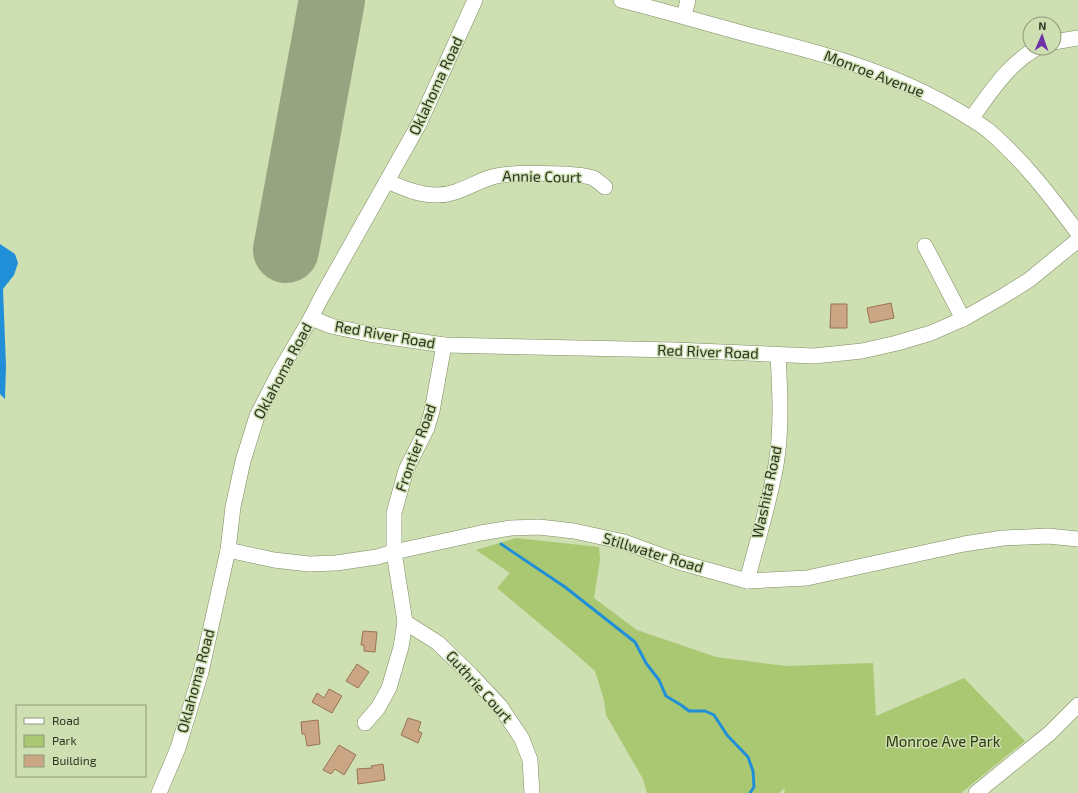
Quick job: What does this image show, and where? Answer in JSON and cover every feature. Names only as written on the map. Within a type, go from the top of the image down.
[{"type":"street","name":"Oklahoma Road","points":[[159,793],[178,748],[201,672],[228,550],[236,492],[243,461],[257,416],[280,371],[420,124],[475,0]]},
{"type":"street","name":"Monroe Avenue","points":[[621,0],[803,48],[896,79],[930,95],[972,119],[1000,141],[1030,171],[1048,192],[1078,233]]},
{"type":"street","points":[[684,16],[688,0]]},
{"type":"street","points":[[1062,41],[1078,38]]},
{"type":"street","points":[[972,119],[1003,76],[1026,56]]},
{"type":"street","name":"Annie Court","points":[[387,180],[406,190],[438,195],[468,188],[493,176],[510,174],[568,174],[592,178],[605,187]]},
{"type":"street","name":"Red River Road","points":[[311,318],[331,326],[369,334],[444,345],[674,350],[814,356],[862,351],[897,343],[931,333],[963,319],[1029,280],[1078,240]]},
{"type":"street","points":[[925,246],[963,319]]},
{"type":"street","name":"Frontier Road","points":[[365,722],[378,708],[389,688],[401,647],[405,622],[394,552],[394,513],[406,470],[427,428],[437,390],[444,345]]},
{"type":"street","name":"Washita Road","points":[[747,581],[768,502],[776,463],[780,390],[778,355]]},
{"type":"street","name":"Stillwater Road","points":[[228,550],[274,560],[309,564],[336,563],[377,558],[394,552],[481,533],[511,528],[539,526],[574,531],[624,542],[679,562],[747,581],[807,578],[964,544],[1003,538],[1048,536],[1078,539]]},
{"type":"street","name":"Guthrie Court","points":[[405,622],[438,643],[500,706],[522,739],[530,760],[532,793]]},
{"type":"street","points":[[976,793],[1050,734],[1078,704]]},
{"type":"shaded area","points":[[323,0],[340,0],[291,254],[277,244]]},
{"type":"green space","name":"Monroe Ave Park","points":[[516,538],[599,547],[600,560],[594,598],[637,630],[716,657],[786,666],[873,663],[876,716],[964,678],[1025,741],[961,793],[784,793],[785,788],[779,793],[647,793],[643,779],[606,715],[604,700],[595,671],[497,588],[510,573],[476,550]]},
{"type":"water","points":[[0,244],[15,254],[18,263],[14,275],[3,289],[6,366],[5,399],[0,394]]},
{"type":"building","points":[[891,303],[894,318],[870,323],[867,308]]},
{"type":"building","points":[[831,304],[847,304],[847,328],[830,328]]},
{"type":"building","points":[[363,631],[377,632],[375,652],[364,651],[364,645],[361,645]]},
{"type":"building","points":[[357,664],[369,672],[358,688],[346,681]]},
{"type":"building","points":[[329,689],[342,696],[332,713],[312,702],[317,693],[324,698]]},
{"type":"building","points":[[408,718],[421,722],[418,731],[422,733],[418,743],[401,735]]},
{"type":"building","points":[[318,720],[320,744],[307,746],[305,734],[302,734],[301,722]]},
{"type":"building","points":[[339,745],[356,755],[344,775],[335,769],[331,774],[323,770]]},
{"type":"building","points":[[383,764],[385,780],[358,784],[357,769],[372,768],[371,766]]},
{"type":"waterway","points":[[501,544],[565,587],[635,642],[646,663],[659,680],[666,696],[689,711],[705,711],[714,715],[727,735],[748,757],[753,771],[754,787],[750,793]]},
{"type":"runway","points":[[286,250],[332,0]]}]
